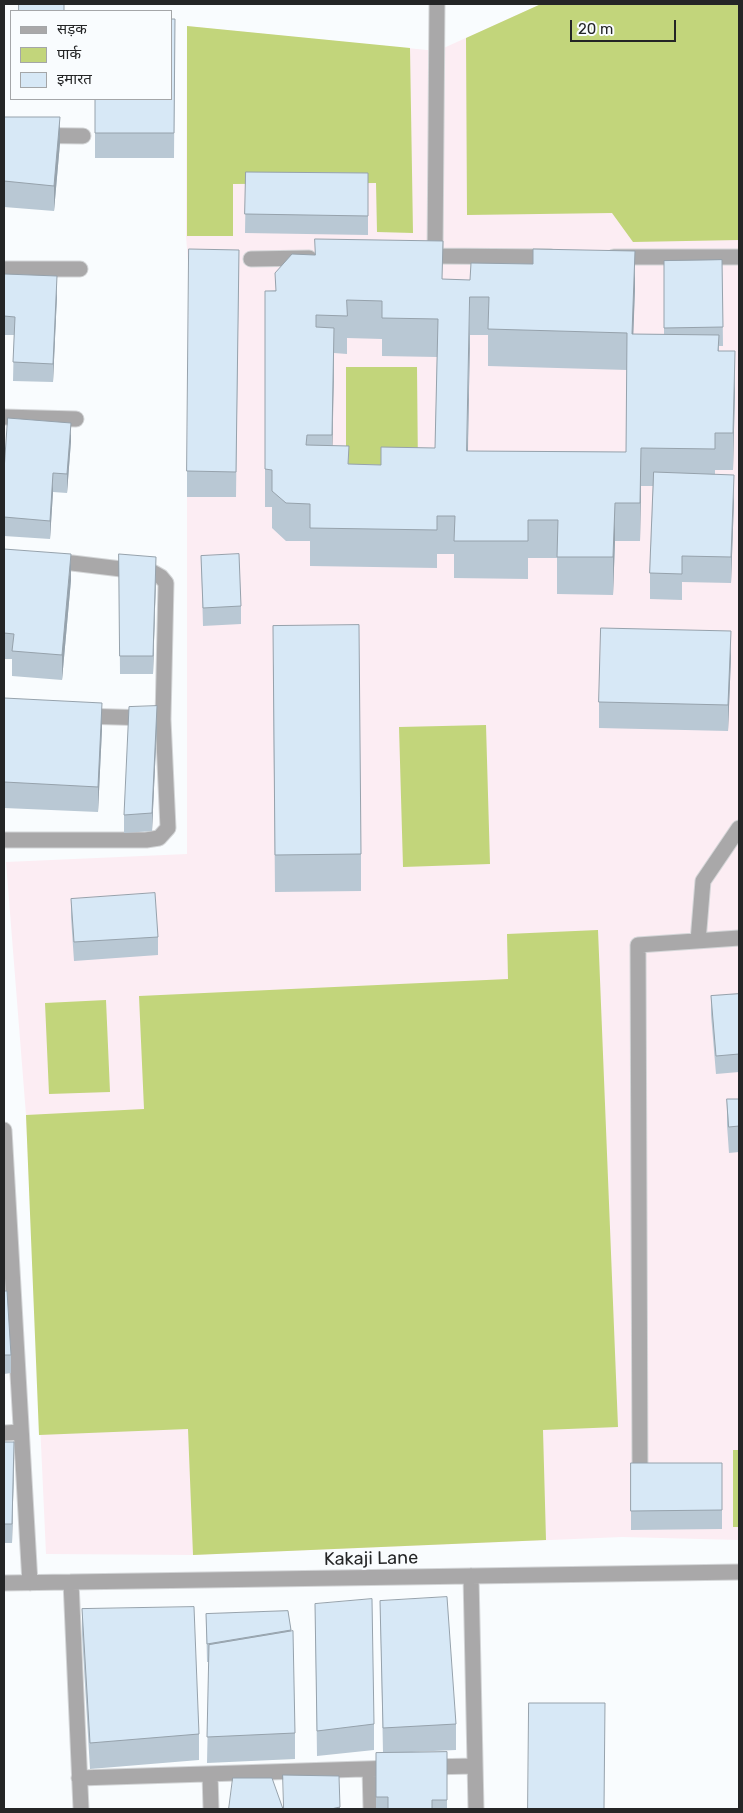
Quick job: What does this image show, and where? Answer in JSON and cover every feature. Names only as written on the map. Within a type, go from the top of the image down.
[{"type":"street","points":[[435,256],[437,4]]},
{"type":"street","points":[[4,135],[83,136]]},
{"type":"street","points":[[416,257],[563,257]]},
{"type":"street","points":[[602,257],[739,257]]},
{"type":"street","points":[[251,259],[329,258]]},
{"type":"street","points":[[4,269],[80,269]]},
{"type":"street","points":[[4,417],[76,418]]},
{"type":"street","points":[[4,840],[146,840],[159,838],[168,828],[163,719],[166,583],[154,573],[72,563],[33,562]]},
{"type":"street","points":[[63,716],[163,719]]},
{"type":"street","points":[[698,941],[703,881],[739,828]]},
{"type":"street","points":[[640,1472],[638,945],[739,938]]},
{"type":"street","points":[[4,1130],[9,1302],[21,1432],[30,1583]]},
{"type":"street","points":[[4,1433],[21,1432]]},
{"type":"street","name":"Kakaji Lane","points":[[4,1583],[739,1572]]},
{"type":"street","points":[[471,1576],[476,1809]]},
{"type":"street","points":[[71,1582],[81,1809]]},
{"type":"street","points":[[79,1778],[475,1766]]},
{"type":"street","points":[[370,1769],[371,1809]]},
{"type":"street","points":[[210,1774],[211,1809]]},
{"type":"shaded area","points":[[541,4],[739,4],[739,1540],[622,1537],[193,1555],[46,1554],[26,1115],[6,862],[187,854],[189,275],[186,236],[187,26],[437,51]]},
{"type":"green space","points":[[541,4],[739,4],[739,240],[633,242],[612,213],[467,215],[466,38]]},
{"type":"green space","points":[[187,26],[410,48],[413,233],[377,232],[376,183],[233,184],[233,236],[187,236]]},
{"type":"green space","points":[[346,367],[417,367],[418,473],[346,473]]},
{"type":"green space","points":[[486,725],[490,864],[403,867],[399,727]]},
{"type":"green space","points":[[598,930],[618,1427],[543,1430],[546,1540],[193,1555],[188,1429],[39,1435],[26,1115],[144,1109],[139,996],[508,979],[507,934]]},
{"type":"green space","points":[[106,1000],[110,1092],[49,1094],[45,1003]]},
{"type":"green space","points":[[733,1450],[739,1450],[739,1527],[733,1527]]},
{"type":"building","points":[[19,4],[64,4],[64,10],[19,10]]},
{"type":"building","points":[[172,19],[175,19],[174,133],[95,133],[95,100],[172,100]]},
{"type":"building","points":[[4,117],[60,117],[54,186],[4,181]]},
{"type":"building","points":[[246,172],[368,173],[368,216],[245,214]]},
{"type":"building","points":[[315,239],[443,241],[442,279],[470,280],[471,263],[533,264],[533,249],[635,251],[632,334],[719,335],[718,351],[735,351],[733,433],[715,433],[715,449],[641,448],[640,503],[615,503],[613,557],[557,557],[558,520],[528,520],[528,541],[454,541],[455,516],[437,516],[437,530],[310,528],[310,504],[286,503],[272,491],[272,470],[265,469],[265,291],[276,291],[275,273],[292,254],[315,255]],"holes":[[[470,297],[489,297],[488,329],[627,333],[626,452],[467,451]],[[347,300],[382,301],[382,318],[438,319],[435,448],[381,447],[381,465],[348,464],[349,446],[306,445],[307,435],[332,435],[334,328],[316,327],[316,315],[347,316]]]},
{"type":"building","points":[[189,249],[239,250],[236,472],[187,471]]},
{"type":"building","points":[[722,260],[723,327],[664,328],[664,261]]},
{"type":"building","points":[[5,274],[57,276],[53,364],[13,362],[15,317],[4,316]]},
{"type":"building","points":[[8,418],[71,423],[67,474],[53,473],[50,521],[4,517],[4,471]]},
{"type":"building","points":[[654,472],[734,475],[731,557],[682,556],[682,574],[650,573]]},
{"type":"building","points":[[4,549],[71,554],[62,655],[12,651],[14,634],[4,633]]},
{"type":"building","points":[[119,554],[156,557],[153,656],[120,656]]},
{"type":"building","points":[[239,554],[241,606],[203,608],[201,556]]},
{"type":"building","points":[[359,625],[361,854],[275,855],[273,626]]},
{"type":"building","points":[[601,628],[731,631],[728,705],[599,702]]},
{"type":"building","points":[[4,698],[102,703],[98,787],[4,782]]},
{"type":"building","points":[[157,706],[152,813],[124,815],[129,707]]},
{"type":"building","points":[[155,893],[158,937],[74,942],[71,899]]},
{"type":"building","points":[[739,994],[739,1054],[716,1056],[711,996]]},
{"type":"building","points":[[727,1099],[739,1099],[739,1126],[729,1127]]},
{"type":"building","points":[[4,1291],[7,1291],[11,1355],[4,1355]]},
{"type":"building","points":[[4,1442],[14,1442],[12,1524],[4,1524]]},
{"type":"building","points":[[631,1463],[722,1463],[722,1510],[631,1511]]},
{"type":"building","points":[[447,1597],[456,1724],[383,1728],[380,1601]]},
{"type":"building","points":[[372,1599],[374,1724],[317,1731],[315,1604]]},
{"type":"building","points":[[194,1607],[199,1734],[90,1743],[82,1609]]},
{"type":"building","points":[[288,1611],[291,1630],[207,1644],[206,1614]]},
{"type":"building","points":[[293,1631],[295,1733],[207,1737],[209,1645]]},
{"type":"building","points":[[529,1703],[605,1703],[604,1809],[528,1809]]},
{"type":"building","points":[[447,1752],[447,1800],[432,1800],[432,1809],[388,1809],[388,1797],[376,1797],[376,1753]]},
{"type":"building","points":[[283,1775],[339,1776],[340,1807],[331,1809],[284,1809]]},
{"type":"building","points":[[233,1778],[272,1778],[283,1809],[229,1809]]}]
